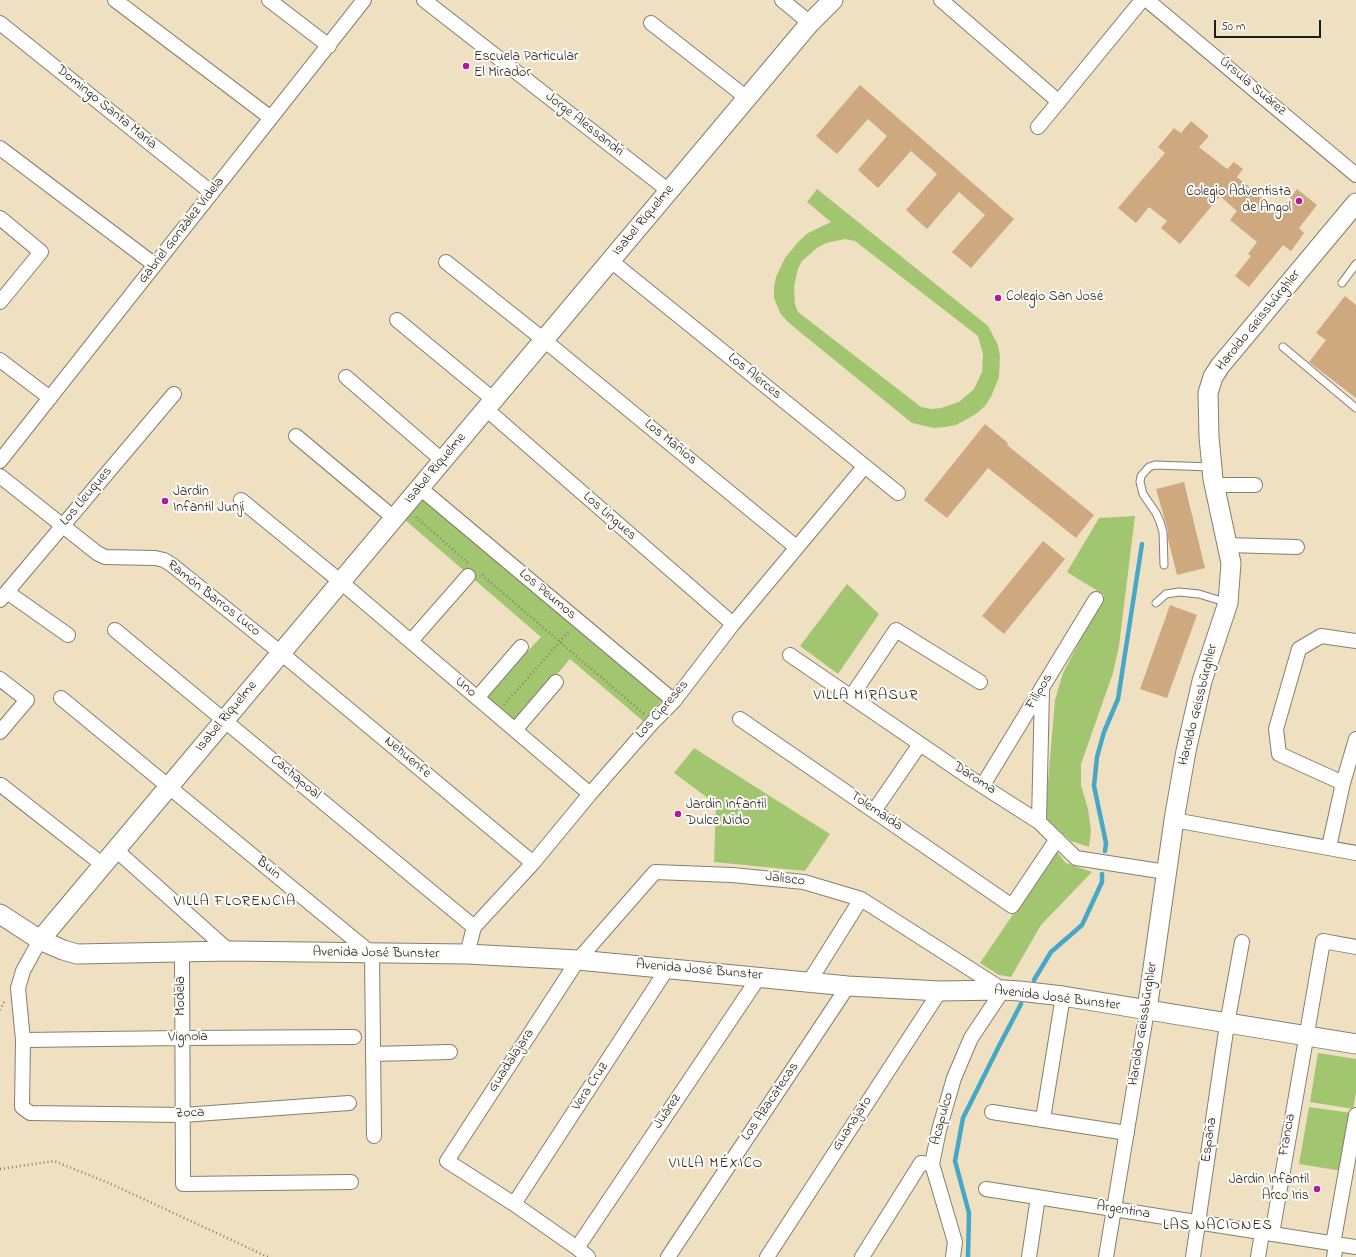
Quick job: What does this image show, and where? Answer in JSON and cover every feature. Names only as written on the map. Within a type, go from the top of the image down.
[{"type":"street","points":[[115,0],[271,118]]},
{"type":"street","points":[[269,0],[329,46]]},
{"type":"street","name":"Gabriel González Videla","points":[[0,461],[364,0]]},
{"type":"street","name":"Jorge Alessandri","points":[[424,0],[669,191]]},
{"type":"street","points":[[782,0],[810,23]]},
{"type":"street","name":"Isabel Riquelme","points":[[40,940],[810,23],[833,0]]},
{"type":"street","points":[[940,0],[1058,102]]},
{"type":"street","points":[[1038,127],[1142,0]]},
{"type":"street","name":"Úrsula Suárez","points":[[1147,0],[1356,175]]},
{"type":"street","points":[[651,22],[747,98]]},
{"type":"street","name":"Domingo Santa María","points":[[0,23],[212,193]]},
{"type":"street","points":[[0,148],[155,265]]},
{"type":"street","name":"Haroldo Geissbürghler","points":[[1106,1257],[1147,1010],[1166,872],[1186,750],[1202,680],[1228,603],[1231,563],[1214,485],[1208,437],[1208,393],[1213,377],[1220,366],[1356,203]]},
{"type":"street","points":[[0,218],[41,252],[0,302]]},
{"type":"street","name":"Los Alerces","points":[[611,261],[898,493]]},
{"type":"street","name":"Los Mañíos","points":[[446,262],[796,546]]},
{"type":"street","name":"Los Lingues","points":[[398,320],[733,624]]},
{"type":"street","points":[[0,360],[50,398]]},
{"type":"street","points":[[346,377],[443,461]]},
{"type":"street","name":"Los Lleuques","points":[[3,596],[174,394]]},
{"type":"street","points":[[296,436],[399,512]]},
{"type":"street","name":"Los Cipreses","points":[[467,954],[474,927],[533,863],[590,794],[653,722],[674,701],[733,624],[796,546],[864,467]]},
{"type":"street","name":"Ramón Barros Luco","points":[[0,476],[97,553],[105,557],[155,558],[164,560],[172,565],[281,653]]},
{"type":"street","points":[[1214,485],[1255,485]]},
{"type":"street","name":"Los Peumos","points":[[420,488],[674,701]]},
{"type":"street","name":"Uno","points":[[240,500],[341,582],[590,794]]},
{"type":"street","points":[[1227,545],[1297,547]]},
{"type":"street","points":[[411,641],[473,572]]},
{"type":"street","points":[[3,596],[68,635]]},
{"type":"street","name":"Filipos","points":[[983,785],[1096,599]]},
{"type":"street","name":"Cachapoal","points":[[115,630],[474,927]]},
{"type":"street","points":[[851,697],[896,630],[980,682]]},
{"type":"street","points":[[1343,783],[1280,754],[1276,729],[1299,649],[1321,636],[1356,642]]},
{"type":"street","points":[[477,698],[521,647]]},
{"type":"street","name":"Nehuenfe","points":[[281,653],[533,863]]},
{"type":"street","name":"Daroma","points":[[790,655],[920,744],[1039,822],[1076,858],[1166,872]]},
{"type":"street","points":[[0,679],[27,700],[0,732]]},
{"type":"street","points":[[515,730],[556,682]]},
{"type":"street","points":[[1039,822],[1042,689]]},
{"type":"street","name":"Buin","points":[[61,698],[372,954]]},
{"type":"street","name":"Tolemaida","points":[[740,719],[1012,906],[1057,839]]},
{"type":"street","points":[[1329,847],[1343,783],[1356,739]]},
{"type":"street","points":[[874,811],[920,744]]},
{"type":"street","points":[[1,785],[103,865]]},
{"type":"street","points":[[1174,820],[1356,853]]},
{"type":"street","points":[[116,850],[229,951]]},
{"type":"street","name":"Jalisco","points":[[578,960],[655,872],[732,875],[804,882],[861,898],[1003,990]]},
{"type":"street","points":[[809,982],[861,898]]},
{"type":"street","name":"Avenida José Bunster","points":[[5,921],[40,940],[63,950],[77,954],[229,951],[467,954],[578,960],[848,986],[940,991],[1003,990],[1063,996],[1356,1044]]},
{"type":"street","points":[[23,1040],[18,988],[23,971],[40,940]]},
{"type":"street","name":"Francia","points":[[1258,1257],[1267,1233],[1322,941],[1356,947]]},
{"type":"street","name":"España","points":[[1193,1257],[1227,1024],[1242,942]]},
{"type":"street","name":"Modela","points":[[182,952],[183,1184],[351,1182]]},
{"type":"street","points":[[372,954],[374,1136]]},
{"type":"street","name":"Guadalajara","points":[[514,1204],[447,1161],[578,960]]},
{"type":"street","name":"Vera Cruz","points":[[514,1204],[667,969]]},
{"type":"street","name":"Juárez","points":[[582,1253],[759,977]]},
{"type":"street","name":"Los Azacatecas","points":[[668,1257],[848,986]]},
{"type":"street","name":"Acapulco","points":[[953,1257],[955,1242],[932,1164],[939,1130],[952,1086],[971,1038],[1003,990]]},
{"type":"street","name":"Guanajato","points":[[767,1257],[940,991]]},
{"type":"street","points":[[1043,1119],[1063,996]]},
{"type":"street","name":"Vignola","points":[[23,1040],[354,1037]]},
{"type":"street","name":"Zoca","points":[[23,1040],[22,1107],[30,1113],[183,1115],[349,1103]]},
{"type":"street","points":[[373,1054],[450,1052]]},
{"type":"street","points":[[992,1112],[1127,1133]]},
{"type":"street","points":[[1334,1248],[1356,1115]]},
{"type":"street","points":[[862,1257],[921,1164],[932,1164]]},
{"type":"street","name":"Argentina","points":[[986,1189],[1267,1233],[1334,1248],[1356,1248]]},
{"type":"street","points":[[1029,1257],[1038,1197]]},
{"type":"street","points":[[514,1204],[582,1253]]},
{"type":"lane","points":[[1342,284],[1356,264]]},
{"type":"lane","points":[[1283,347],[1356,408]]},
{"type":"lane","points":[[1164,566],[1162,527],[1156,513],[1143,494],[1140,482],[1141,476],[1149,467],[1155,465],[1212,467]]},
{"type":"lane","points":[[1156,603],[1166,594],[1179,592],[1199,594],[1228,603]]},
{"type":"path","points":[[399,512],[653,722]]},
{"type":"path","points":[[496,714],[578,621]]},
{"type":"path","points":[[0,1169],[54,1161],[109,1183],[268,1257]]},
{"type":"green space","points":[[817,189],[988,326],[998,345],[1000,356],[999,377],[991,397],[985,406],[976,414],[956,425],[945,427],[934,428],[912,423],[795,328],[780,313],[774,298],[774,287],[776,277],[785,258],[799,241],[808,233],[831,222],[807,202]],"holes":[[[845,239],[855,241],[978,336],[983,354],[982,372],[974,389],[959,402],[941,408],[931,409],[921,407],[798,312],[795,304],[794,286],[798,269],[802,261],[817,248],[826,243]]]},
{"type":"green space","points":[[423,496],[664,698],[643,721],[570,659],[516,723],[483,696],[525,649],[528,651],[541,637],[404,519]]},
{"type":"green space","points":[[1135,516],[1119,646],[1113,673],[1081,764],[1081,785],[1088,809],[1091,831],[1089,847],[1071,841],[1045,817],[1055,700],[1063,673],[1104,595],[1067,572],[1099,518]]},
{"type":"green space","points":[[847,584],[879,614],[838,674],[800,646]]},
{"type":"green space","points":[[694,748],[830,834],[805,871],[714,862],[716,804],[674,773]]},
{"type":"green space","points":[[1056,851],[1066,863],[1092,872],[1041,925],[1011,977],[999,975],[980,963]]},
{"type":"green space","points":[[1318,1053],[1356,1059],[1356,1092],[1353,1109],[1310,1102]]},
{"type":"green space","points":[[1309,1107],[1352,1113],[1342,1171],[1299,1164]]},
{"type":"building","points":[[860,85],[1014,219],[971,268],[952,252],[985,215],[959,192],[927,229],[906,210],[937,174],[911,151],[878,188],[858,170],[887,136],[868,119],[837,154],[816,136]]},
{"type":"building","points":[[1191,121],[1209,136],[1199,147],[1227,169],[1234,162],[1243,169],[1237,177],[1280,212],[1297,189],[1317,205],[1299,228],[1304,233],[1291,251],[1283,245],[1249,287],[1235,276],[1251,256],[1248,254],[1257,242],[1230,220],[1237,211],[1220,196],[1180,244],[1161,228],[1167,221],[1149,207],[1136,223],[1118,208],[1165,153],[1158,147],[1174,128],[1181,133]]},
{"type":"building","points":[[1345,296],[1356,305],[1356,398],[1309,362],[1326,340],[1316,333]]},
{"type":"building","points":[[985,424],[1008,443],[1007,445],[1094,515],[1076,538],[988,468],[947,518],[924,500]]},
{"type":"building","points":[[1184,482],[1205,568],[1177,575],[1168,539],[1168,531],[1156,489]]},
{"type":"building","points":[[1043,541],[1065,559],[1004,634],[982,616]]},
{"type":"building","points":[[1170,605],[1197,615],[1167,698],[1140,689]]},
{"type":"waterway","points":[[1105,851],[1106,843],[1094,786],[1097,757],[1104,732],[1118,699],[1142,544]]},
{"type":"waterway","points":[[1034,980],[1051,952],[1082,925],[1102,882],[1102,874]]},
{"type":"waterway","points":[[968,1257],[969,1213],[955,1161],[963,1118],[1021,1004]]},
{"type":"place","name":"Escuela Particular El Mirador","points":[[466,66]]},
{"type":"place","name":"Colegio Adventista de Angol","points":[[1299,201]]},
{"type":"place","name":"Colegio San José","points":[[998,298]]},
{"type":"place","name":"Jardín Infantil Junji","points":[[165,501]]},
{"type":"place","name":"Jardin Infantil Dulce Nido","points":[[678,814]]},
{"type":"place","name":"Jardin Infantil Arco Iris","points":[[1317,1189]]},
{"type":"district","name":"VILLA MIRASUR","points":[[866,697]]},
{"type":"district","name":"VILLA FLORENCIA","points":[[235,903]]},
{"type":"district","name":"VILLA MÉXICO","points":[[716,1165]]},
{"type":"district","name":"LAS NACIONES","points":[[1218,1227]]}]
